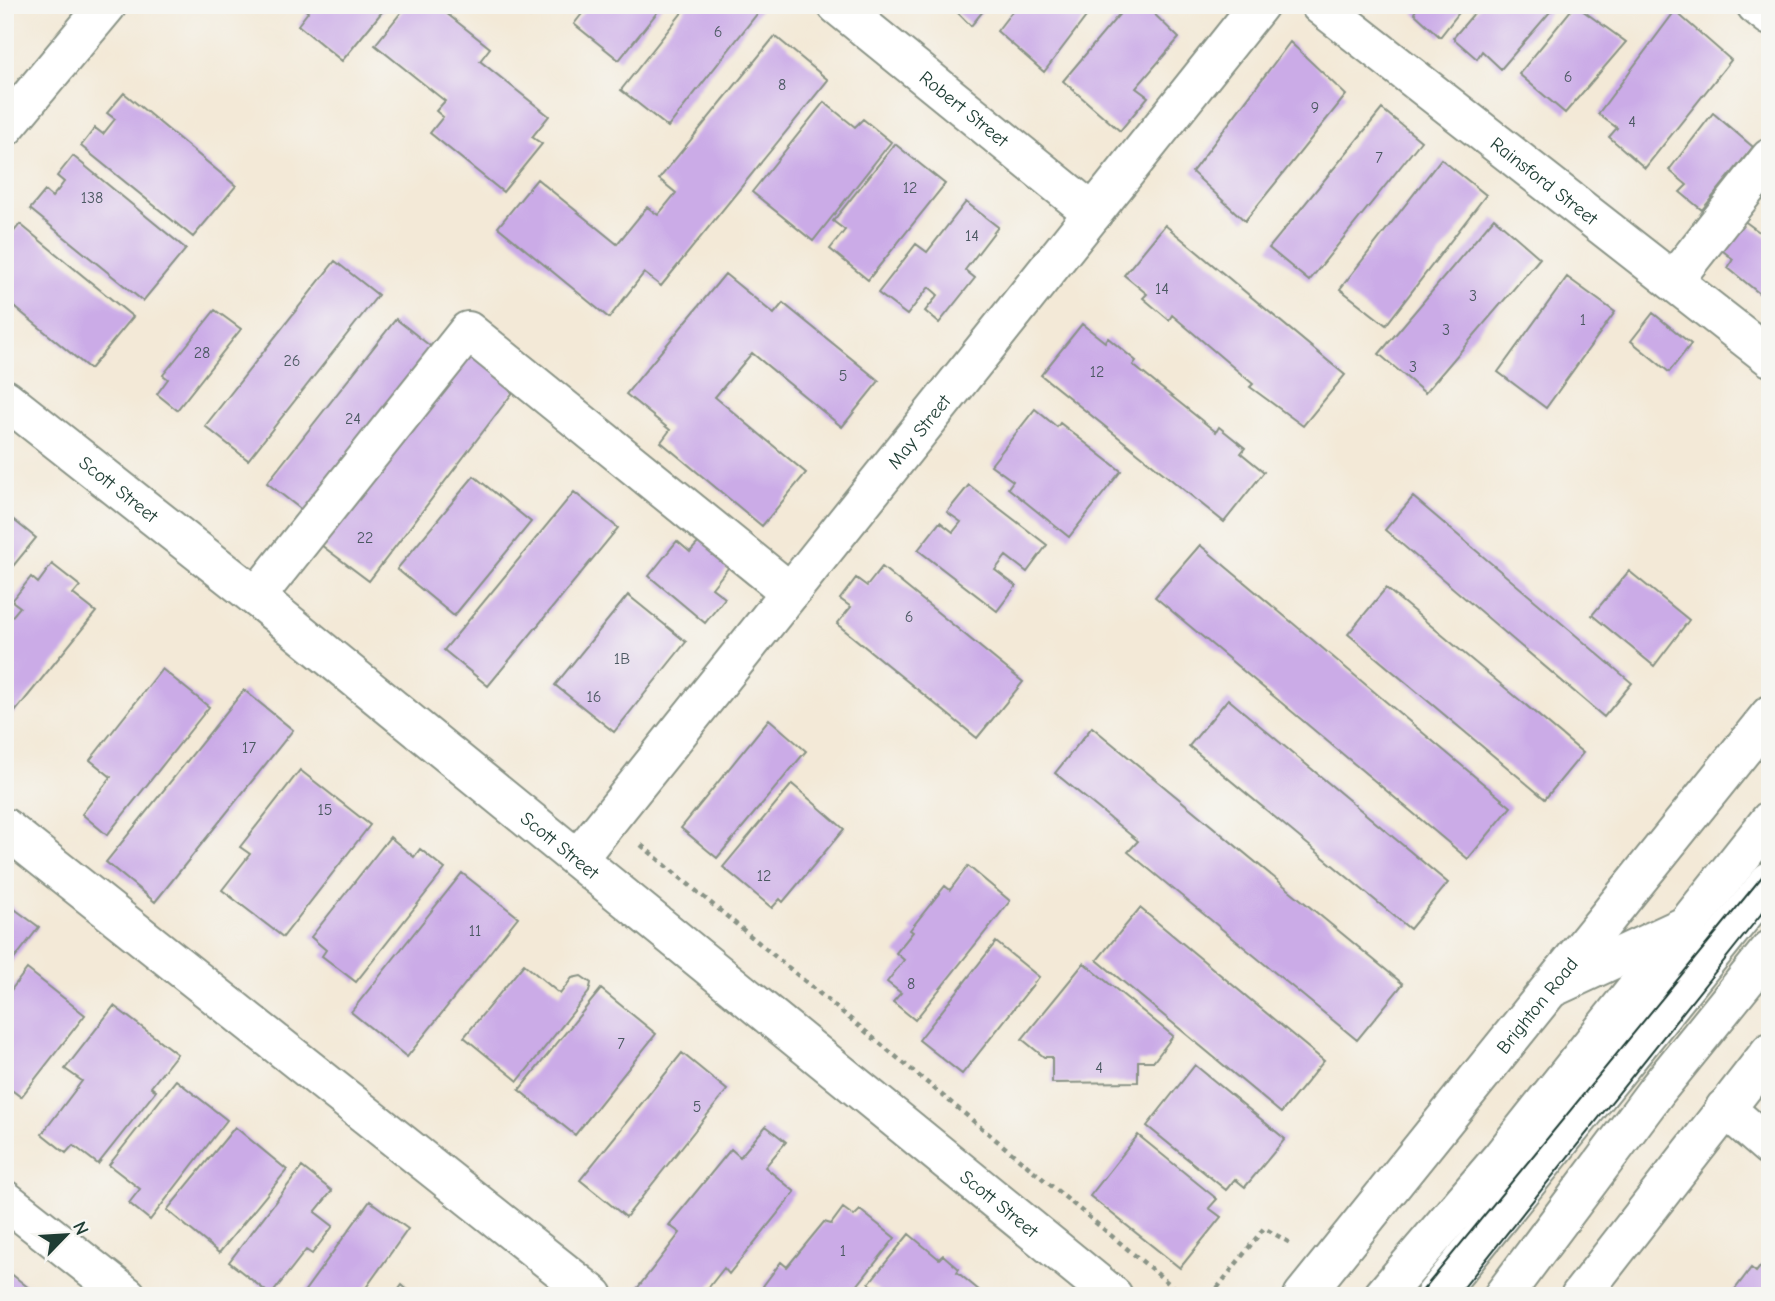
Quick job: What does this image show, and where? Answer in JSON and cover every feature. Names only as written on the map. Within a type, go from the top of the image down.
[{"type":"main road","points":[[5,127],[107,5]]},
{"type":"main road","name":"Robert Street","points":[[837,5],[1093,213]]},
{"type":"main road","name":"May Street","points":[[578,858],[1259,5]]},
{"type":"main road","name":"Rainsford Street","points":[[1320,5],[1770,357]]},
{"type":"main road","points":[[1756,5],[1770,16]]},
{"type":"main road","points":[[1673,281],[1770,158]]},
{"type":"main road","points":[[256,597],[468,331],[790,592]]},
{"type":"main road","name":"Scott Street","points":[[6,399],[256,597],[1113,1296]]},
{"type":"main road","name":"Brighton Road","points":[[1303,1296],[1770,715]]},
{"type":"main road","points":[[1382,1296],[1501,1158],[1770,820]]},
{"type":"main road","points":[[5,828],[594,1296]]},
{"type":"main road","points":[[1435,1296],[1770,881]]},
{"type":"main road","points":[[1548,990],[1687,925]]},
{"type":"main road","points":[[1503,1296],[1657,1090],[1770,950]]},
{"type":"main road","points":[[1580,1296],[1770,1052]]},
{"type":"main road","points":[[1725,1108],[1770,1146]]},
{"type":"main road","points":[[5,1200],[127,1296]]},
{"type":"path","points":[[652,855],[1184,1296]]},
{"type":"path","points":[[1211,1296],[1264,1228]]},
{"type":"building","points":[[300,5],[386,7],[342,61],[298,25],[308,12]]},
{"type":"building","points":[[407,5],[436,5],[490,48],[480,61],[549,116],[532,137],[542,144],[503,192],[430,133],[443,117],[436,111],[445,101],[375,45]]},
{"type":"building","points":[[516,5],[539,5],[530,17]]},
{"type":"building","points":[[589,5],[663,5],[619,60],[574,24]]},
{"type":"building","points":[[688,5],[755,5],[760,10],[668,127],[621,90]]},
{"type":"building","points":[[950,5],[988,5],[971,26]]},
{"type":"building","points":[[1017,5],[1095,5],[1044,72],[997,31]]},
{"type":"building","points":[[1127,5],[1145,5],[1179,38],[1136,88],[1148,97],[1120,131],[1063,81]]},
{"type":"building","points":[[1419,5],[1465,5],[1440,37],[1414,13]]},
{"type":"building","points":[[1481,5],[1556,5],[1501,69],[1482,51],[1477,59],[1453,38]]},
{"type":"building","points":[[1575,5],[1626,42],[1565,113],[1519,74]]},
{"type":"building","points":[[1675,11],[1731,60],[1645,168],[1609,137],[1617,128],[1598,114]]},
{"type":"building","points":[[775,36],[828,80],[661,286],[644,273],[609,318],[498,227],[537,179],[617,244],[647,207],[658,215],[676,193],[659,179]]},
{"type":"building","points":[[1290,42],[1346,95],[1245,221],[1192,172]]},
{"type":"building","points":[[124,93],[236,186],[193,237],[81,146],[95,128],[103,134],[115,119],[107,113]]},
{"type":"building","points":[[824,102],[855,127],[863,119],[891,142],[813,241],[752,192]]},
{"type":"building","points":[[1382,109],[1421,141],[1309,281],[1269,248]]},
{"type":"building","points":[[1713,113],[1753,147],[1702,210],[1680,192],[1687,185],[1669,170]]},
{"type":"building","points":[[895,144],[945,184],[868,280],[830,249],[845,230],[833,221]]},
{"type":"building","points":[[73,156],[186,249],[143,301],[30,209],[45,191],[52,197],[58,190],[64,182],[57,176]]},
{"type":"building","points":[[1441,159],[1486,195],[1386,325],[1340,289]]},
{"type":"building","points":[[966,202],[998,227],[965,270],[975,278],[939,323],[925,311],[938,295],[929,287],[907,315],[878,293],[916,244],[927,252]]},
{"type":"building","points":[[1739,217],[1770,240],[1767,265],[1770,282],[1760,294],[1728,268],[1733,259],[1718,247]]},
{"type":"building","points":[[1494,218],[1540,258],[1425,393],[1379,354]]},
{"type":"building","points":[[20,224],[133,317],[90,369],[5,299],[5,258],[12,250],[5,243]]},
{"type":"building","points":[[1165,225],[1345,375],[1303,426],[1250,387],[1253,384],[1172,315],[1169,320],[1143,298],[1147,294],[1124,275]]},
{"type":"building","points":[[335,261],[378,295],[248,460],[205,426]]},
{"type":"building","points":[[725,274],[774,314],[783,303],[879,381],[842,427],[752,353],[715,397],[806,473],[762,526],[661,442],[670,430],[626,394]]},
{"type":"building","points":[[1567,277],[1615,312],[1546,408],[1498,372]]},
{"type":"building","points":[[215,310],[241,329],[177,410],[157,394],[168,379],[163,375]]},
{"type":"building","points":[[1653,313],[1691,344],[1669,372],[1631,341]]},
{"type":"building","points":[[396,319],[439,353],[311,517],[267,483]]},
{"type":"building","points":[[1082,324],[1105,342],[1108,338],[1136,361],[1133,365],[1216,432],[1219,427],[1245,448],[1241,453],[1264,472],[1224,522],[1041,375]]},
{"type":"building","points":[[466,347],[517,387],[369,581],[317,542]]},
{"type":"building","points":[[1035,409],[1057,427],[1060,423],[1121,471],[1069,537],[1008,488],[1013,481],[991,465]]},
{"type":"building","points":[[474,476],[531,522],[454,616],[397,569]]},
{"type":"building","points":[[969,485],[1047,545],[1027,572],[1006,556],[995,570],[1016,586],[997,611],[918,550],[940,522],[953,532],[961,522],[947,512]]},
{"type":"building","points":[[574,492],[618,528],[488,686],[444,650]]},
{"type":"building","points":[[1413,497],[1632,683],[1604,717],[1385,530]]},
{"type":"building","points":[[5,513],[36,538],[5,576]]},
{"type":"building","points":[[706,534],[736,558],[712,588],[725,598],[705,623],[649,576],[677,541],[690,552]]},
{"type":"building","points":[[1200,545],[1511,807],[1468,859],[1155,597]]},
{"type":"building","points":[[52,564],[80,586],[73,594],[96,612],[10,718],[5,714],[5,625],[20,607],[12,601],[31,577],[38,583]]},
{"type":"building","points":[[882,567],[1023,682],[977,738],[837,624],[851,607],[840,599],[856,578],[867,586]]},
{"type":"building","points":[[1629,571],[1689,620],[1654,666],[1592,615]]},
{"type":"building","points":[[1386,588],[1583,753],[1545,799],[1348,634]]},
{"type":"building","points":[[628,595],[686,642],[614,732],[555,685]]},
{"type":"building","points":[[162,669],[209,707],[107,835],[82,814],[111,777],[90,760]]},
{"type":"building","points":[[244,690],[293,730],[155,902],[106,862]]},
{"type":"building","points":[[1228,699],[1448,883],[1410,929],[1189,746]]},
{"type":"building","points":[[769,719],[806,751],[717,858],[681,828]]},
{"type":"building","points":[[1092,727],[1403,984],[1357,1040],[1128,852],[1138,841],[1055,773]]},
{"type":"building","points":[[300,770],[370,825],[283,937],[222,890],[250,854],[240,847]]},
{"type":"building","points":[[792,784],[844,829],[783,902],[780,899],[772,908],[723,867]]},
{"type":"building","points":[[390,837],[414,857],[420,849],[445,869],[356,982],[322,956],[326,950],[311,937]]},
{"type":"building","points":[[968,866],[1010,901],[915,1020],[893,1002],[901,993],[887,982],[904,960],[896,953],[913,932],[910,930],[945,886],[950,890]]},
{"type":"building","points":[[462,873],[518,917],[407,1057],[351,1012]]},
{"type":"building","points":[[5,902],[39,927],[5,971]]},
{"type":"building","points":[[1140,908],[1324,1061],[1281,1113],[1097,960]]},
{"type":"building","points":[[996,942],[1039,977],[962,1074],[919,1040]]},
{"type":"building","points":[[1084,963],[1173,1036],[1154,1061],[1138,1061],[1138,1082],[1052,1083],[1052,1057],[1044,1057],[1022,1039]]},
{"type":"building","points":[[524,964],[560,994],[572,978],[581,976],[591,983],[589,992],[518,1081],[464,1037]]},
{"type":"building","points":[[27,969],[85,1015],[21,1097],[5,1085],[5,998]]},
{"type":"building","points":[[601,989],[656,1034],[575,1135],[519,1090]]},
{"type":"building","points":[[114,1006],[177,1054],[151,1087],[156,1091],[98,1164],[73,1145],[66,1153],[42,1134],[82,1081],[65,1069]]},
{"type":"building","points":[[682,1053],[727,1090],[626,1217],[580,1180]]},
{"type":"building","points":[[1195,1065],[1285,1139],[1245,1187],[1235,1179],[1226,1190],[1147,1126]]},
{"type":"building","points":[[176,1080],[227,1120],[150,1220],[129,1203],[140,1189],[109,1165]]},
{"type":"building","points":[[766,1126],[786,1142],[765,1167],[795,1192],[729,1274],[724,1268],[702,1296],[644,1296],[636,1290],[680,1233],[669,1225],[731,1149],[740,1157]]},
{"type":"building","points":[[235,1127],[287,1170],[219,1253],[167,1210]]},
{"type":"building","points":[[1138,1135],[1217,1199],[1209,1208],[1221,1217],[1180,1268],[1090,1196]]},
{"type":"building","points":[[302,1167],[332,1191],[315,1212],[333,1226],[312,1254],[306,1250],[271,1295],[229,1262]]},
{"type":"building","points":[[370,1201],[408,1229],[360,1296],[301,1296]]},
{"type":"building","points":[[843,1208],[854,1216],[860,1210],[895,1238],[849,1296],[775,1296],[763,1286],[781,1262],[787,1267],[824,1222],[831,1224]]},
{"type":"building","points":[[909,1234],[939,1259],[943,1255],[959,1269],[957,1272],[986,1296],[885,1296],[869,1283]]},
{"type":"building","points":[[1770,1255],[1770,1296],[1730,1296],[1751,1268],[1756,1272]]},
{"type":"building","points":[[5,1269],[39,1296],[5,1296]]},
{"type":"building","points":[[402,1285],[414,1296],[394,1296]]},
{"type":"tram line","points":[[1418,1296],[1770,867]]},
{"type":"tram line","points":[[1457,1296],[1770,903]]}]
